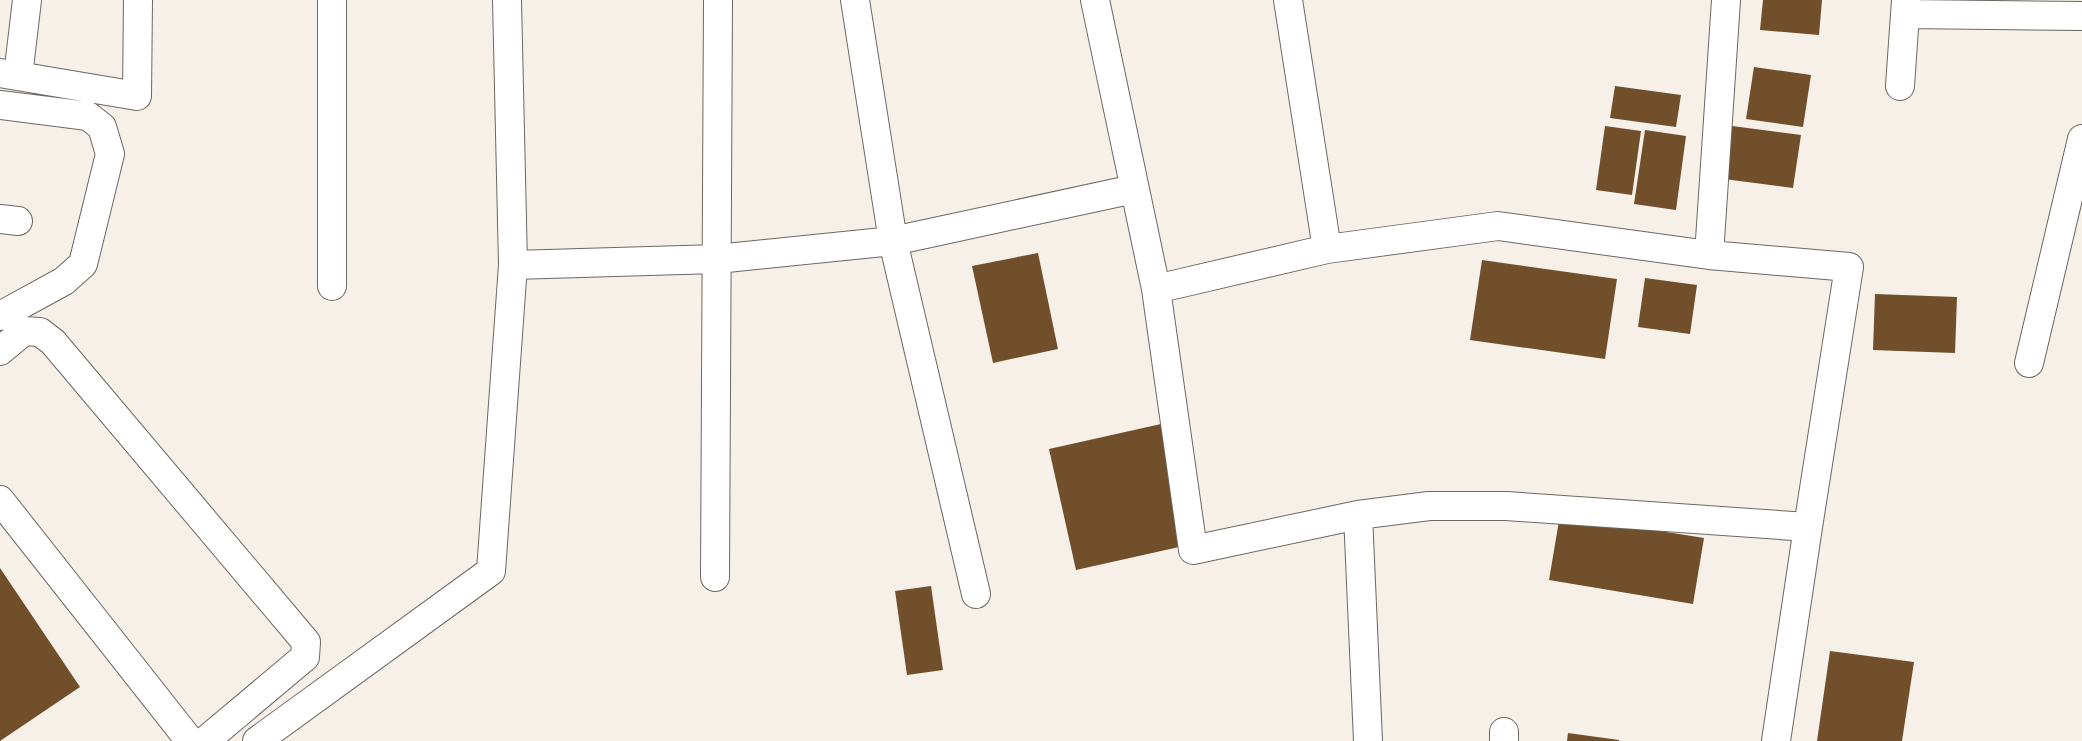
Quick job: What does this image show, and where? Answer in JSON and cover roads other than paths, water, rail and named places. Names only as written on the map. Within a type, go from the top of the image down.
[{"type":"street","points":[[27,0],[9,75],[137,96],[138,0]]},
{"type":"street","points":[[332,0],[332,286]]},
{"type":"street","points":[[257,741],[491,571],[513,265],[507,0]]},
{"type":"street","points":[[715,577],[718,0]]},
{"type":"street","points":[[855,0],[893,241],[976,594]]},
{"type":"street","points":[[1095,0],[1156,289],[1193,550],[1358,515],[1429,506],[1506,506],[1808,527]]},
{"type":"street","points":[[1288,0],[1327,250]]},
{"type":"street","points":[[1709,255],[1726,0]]},
{"type":"street","points":[[1900,86],[1906,7],[2082,16]]},
{"type":"street","points":[[0,105],[88,116],[102,127],[110,154],[83,264],[64,281],[0,316]]},
{"type":"street","points":[[2029,363],[2082,138]]},
{"type":"street","points":[[513,265],[717,259],[893,241],[1134,189]]},
{"type":"street","points":[[1156,289],[1327,250],[1498,226],[1709,255],[1849,267],[1776,741]]},
{"type":"street","points":[[0,351],[24,331],[40,332],[53,342],[306,642],[305,658],[205,741]]},
{"type":"street","points":[[0,500],[190,741]]},
{"type":"street","points":[[1358,515],[1368,741]]}]
